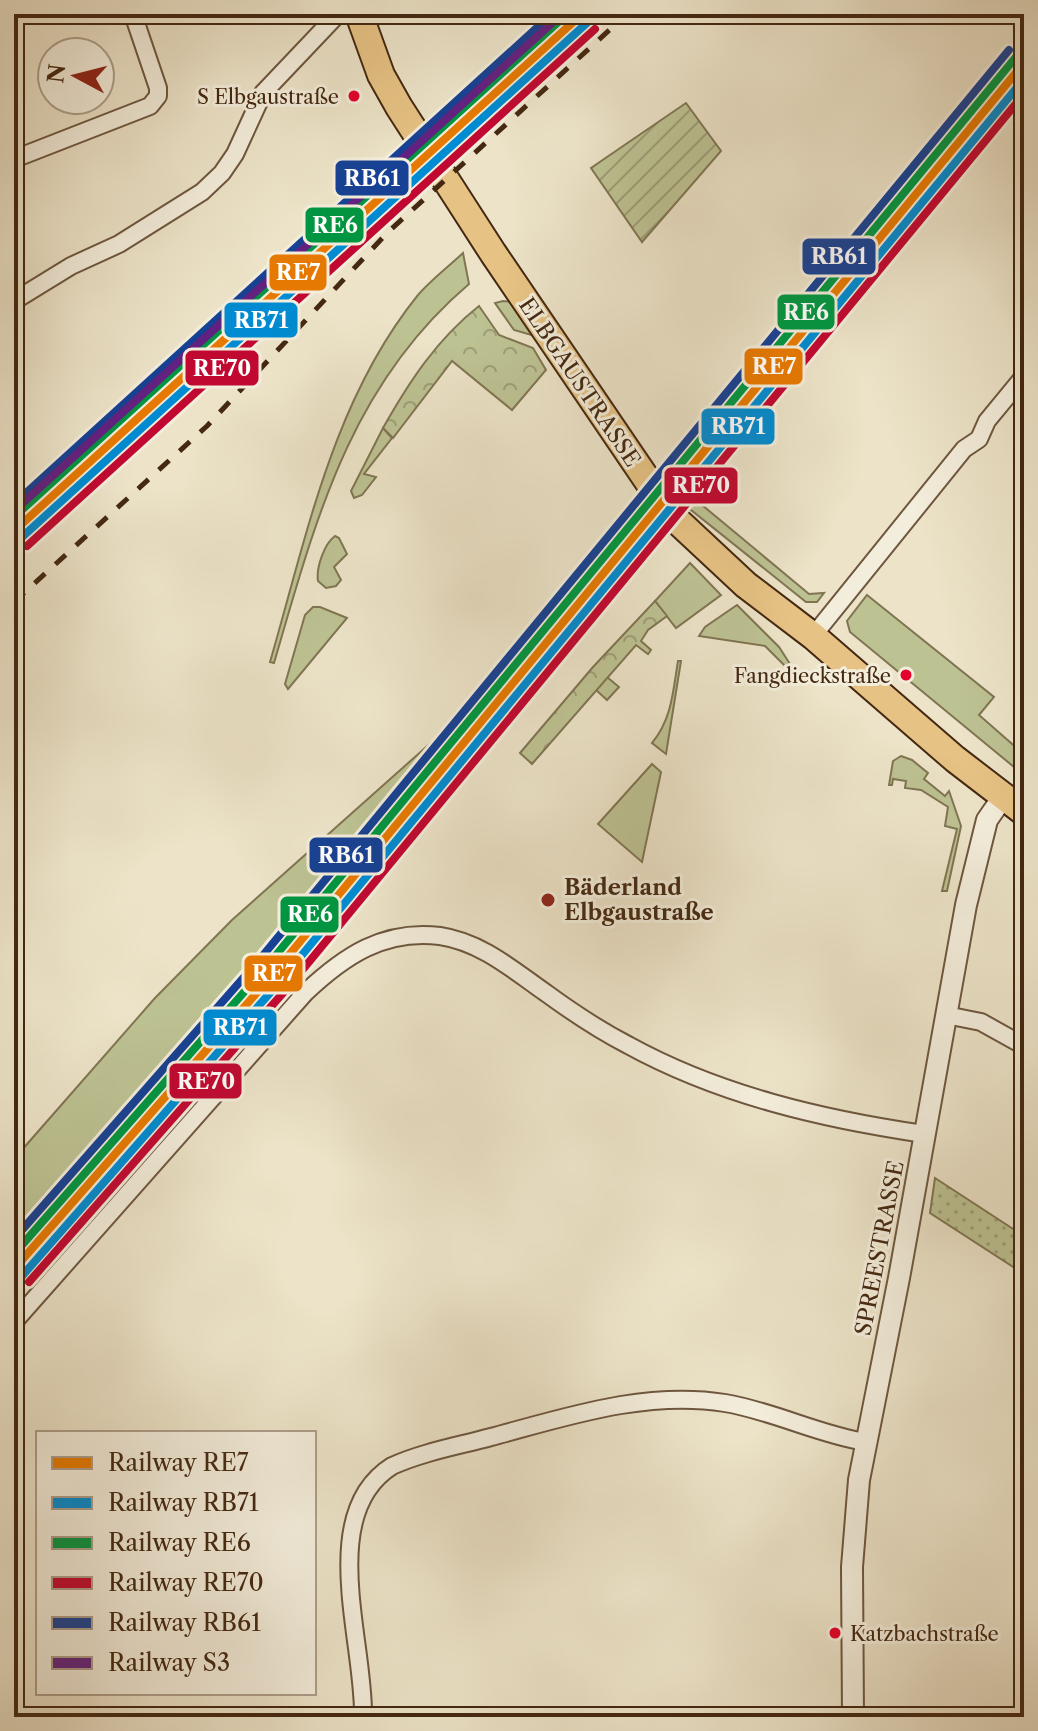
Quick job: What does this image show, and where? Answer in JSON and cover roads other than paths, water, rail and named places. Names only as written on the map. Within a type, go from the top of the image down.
[{"type":"main road","name":"ELBGAUSTRASSE","points":[[359,14],[381,75],[399,107],[493,253],[671,515],[746,585],[813,636],[1024,812]]},
{"type":"street","points":[[14,159],[155,102],[158,88],[133,14]]},
{"type":"street","points":[[14,301],[71,266],[119,244],[202,192],[222,173],[235,154],[263,93],[338,14]]},
{"type":"street","points":[[813,636],[964,449],[979,439],[987,421],[1024,376]]},
{"type":"street","name":"SPREESTRASSE","points":[[853,1717],[852,1542],[865,1442],[899,1278],[981,839],[987,820],[1003,797]]},
{"type":"street","points":[[14,1322],[305,993],[344,959],[371,944],[397,937],[427,935],[469,943],[606,1033],[712,1084],[799,1110],[924,1134]]},
{"type":"street","points":[[946,1015],[981,1022],[1024,1046]]},
{"type":"street","points":[[363,1717],[350,1540],[363,1494],[380,1473],[392,1466],[567,1416],[670,1399],[749,1407],[832,1435],[865,1442]]},
{"type":"railway","points":[[531,84],[608,14]]},
{"type":"railway","points":[[14,602],[207,426],[387,233],[627,14]]},
{"type":"railway","points":[[14,553],[428,179]]},
{"type":"rail line","name":"RB61","points":[[14,504],[552,14]]},
{"type":"rail line","name":"S3","points":[[14,511],[562,14]]},
{"type":"rail line","name":"RE6","points":[[14,517],[567,14]]},
{"type":"rail line","name":"RE7","points":[[14,531],[582,14]]},
{"type":"rail line","name":"RB71","points":[[21,538],[589,21]]},
{"type":"rail line","name":"RE70","points":[[27,546],[595,29]]},
{"type":"rail line","name":"RB61","points":[[14,1239],[260,959],[1009,50]]},
{"type":"rail line","name":"RE6","points":[[14,1254],[267,966],[1016,57]]},
{"type":"rail line","name":"RE7","points":[[14,1269],[275,972],[1024,63]]},
{"type":"rail line","name":"RB71","points":[[22,1276],[283,978],[1024,79]]},
{"type":"rail line","name":"RE70","points":[[29,1282],[290,985],[1024,94]]},
{"type":"place","name":"S Elbgaustraße","points":[[354,96]]},
{"type":"place","name":"Fangdieckstraße","points":[[906,675]]},
{"type":"place","name":"Bäderland Elbgaustraße","points":[[548,900]]},
{"type":"place","name":"Katzbachstraße","points":[[835,1633]]}]
